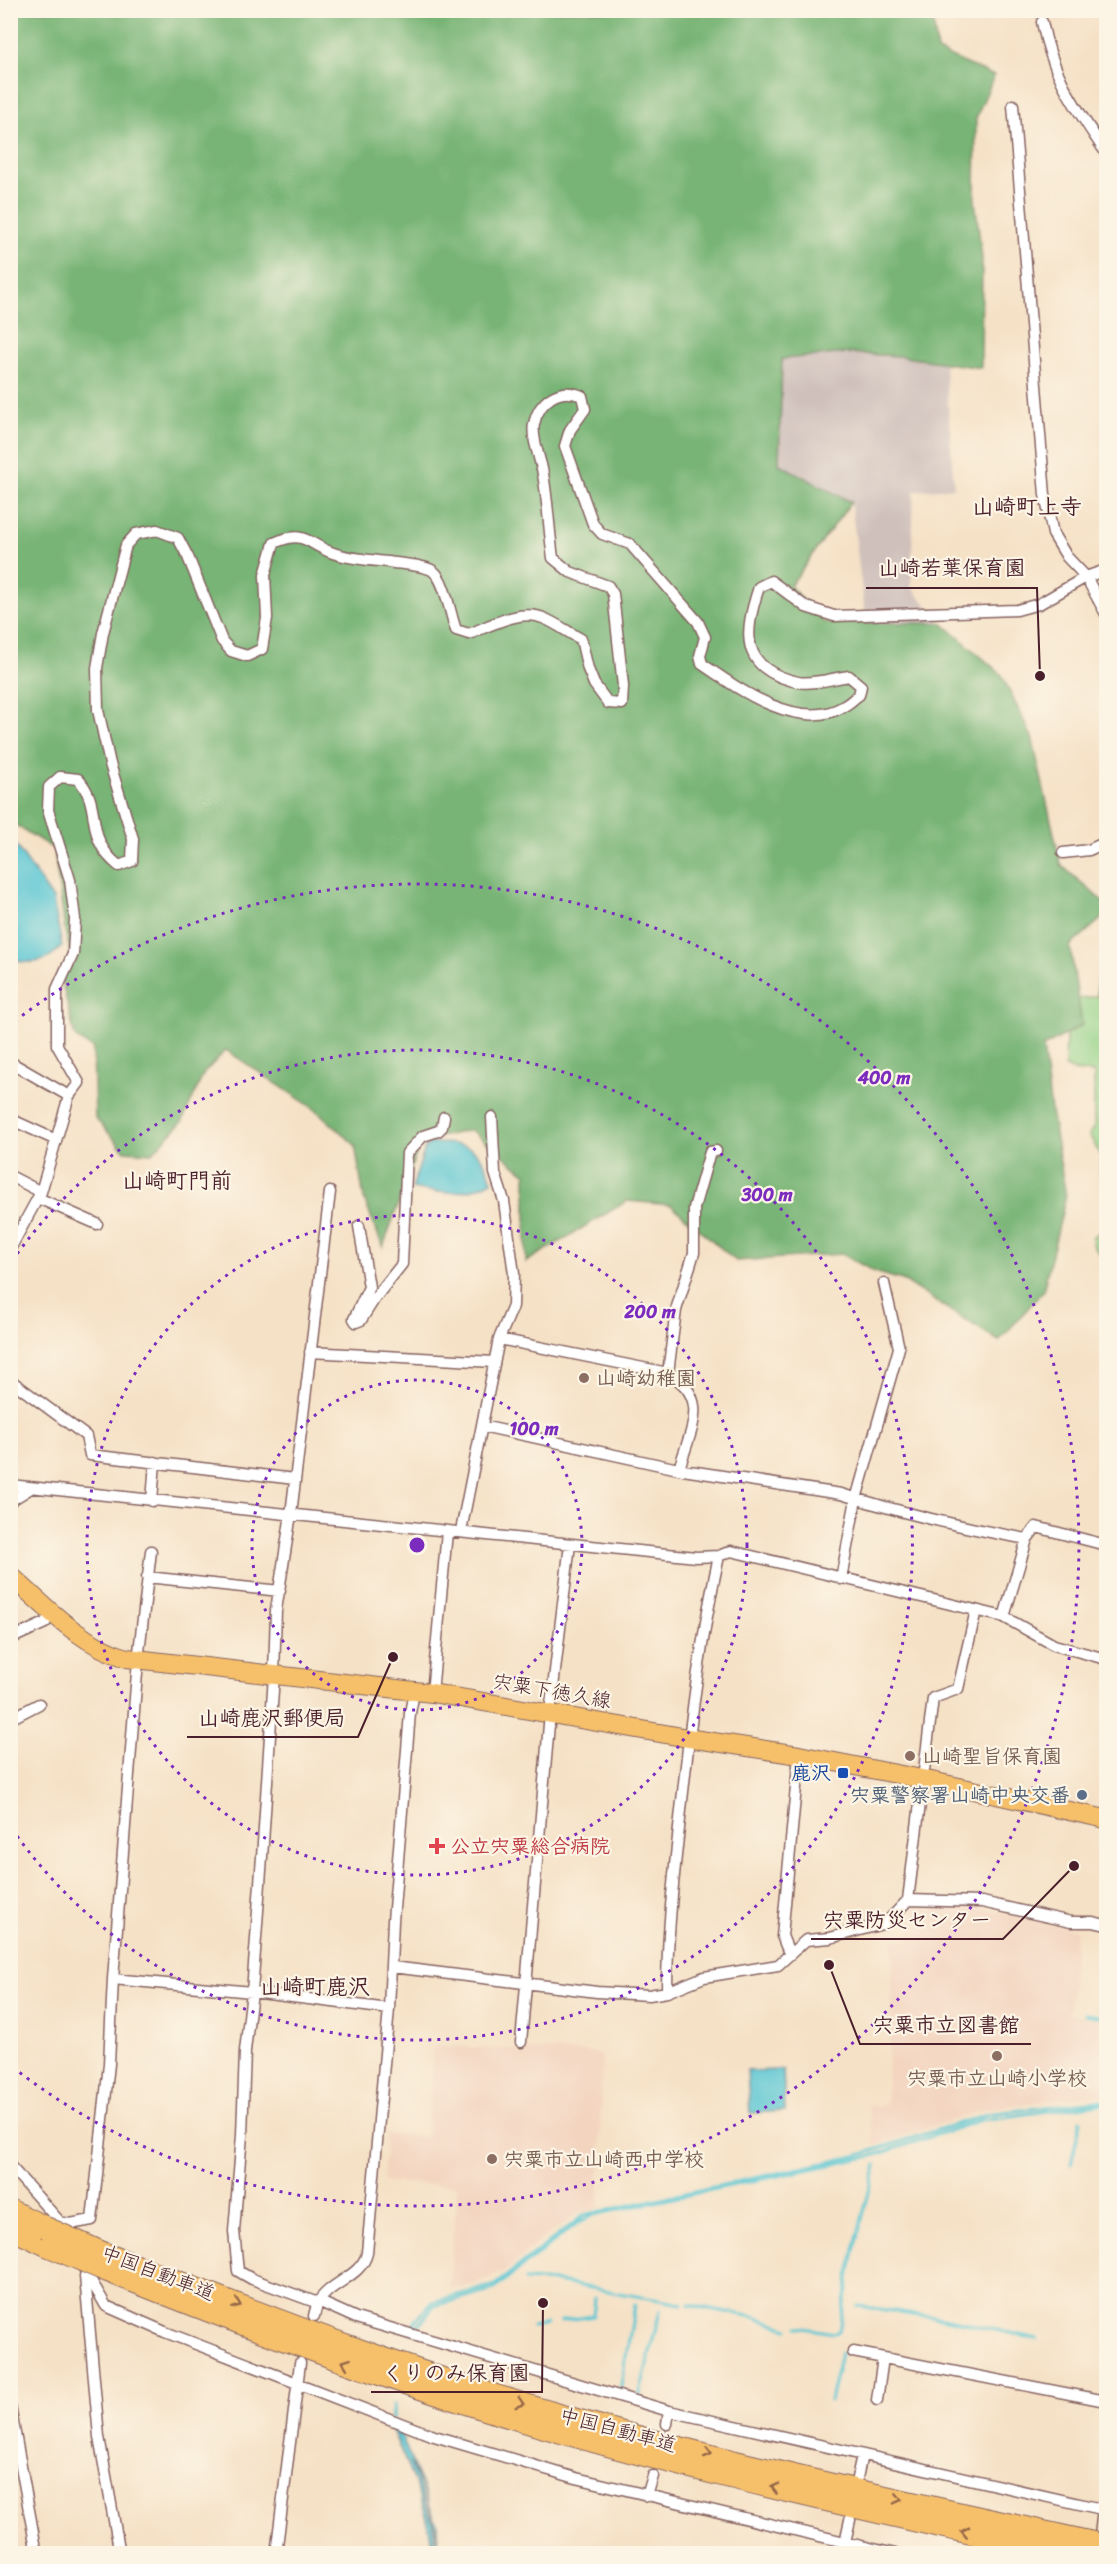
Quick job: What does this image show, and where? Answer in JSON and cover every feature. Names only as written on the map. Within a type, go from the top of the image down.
[{"type":"highway","name":"中国自動車道","points":[[10,2210],[51,2232],[98,2265],[287,2342],[380,2375],[521,2420],[671,2462],[841,2504],[1063,2553]]},
{"type":"highway","name":"中国自動車道","points":[[10,2228],[51,2232]]},
{"type":"highway","name":"中国自動車道","points":[[98,2265],[576,2420],[1093,2547],[1107,2545]]},
{"type":"main road","name":"宍粟下徳久線","points":[[10,1575],[92,1643],[119,1655],[138,1660],[423,1692],[799,1755],[1107,1819]]},
{"type":"street","points":[[1042,22],[1048,51],[1063,87],[1107,153]]},
{"type":"street","points":[[1013,105],[1045,495],[1053,534],[1067,558],[1086,577],[1107,614]]},
{"type":"street","points":[[10,1249],[39,1195],[69,1096],[80,1083],[57,1045],[57,989],[73,954],[75,919],[70,880],[48,810],[49,787],[60,777],[78,778],[88,790],[97,838],[106,855],[119,866],[132,861],[134,840],[110,764],[98,711],[97,668],[103,633],[126,545],[136,534],[157,530],[178,538],[222,641],[231,651],[247,656],[262,649],[267,618],[265,575],[274,543],[289,536],[311,540],[330,552],[351,558],[432,570],[444,582],[447,605],[456,630],[470,634],[499,621],[525,616],[542,617],[581,639],[594,684],[608,703],[622,704],[623,686],[613,594],[608,586],[570,572],[554,558],[549,532],[543,475],[533,426],[541,405],[554,396],[571,391],[582,396],[585,409],[570,430],[565,446],[593,524],[602,534],[630,544],[698,622],[705,637],[700,656],[702,664],[749,696],[796,713],[826,713],[844,707],[859,695],[861,686],[849,676],[799,682],[771,671],[755,660],[748,641],[751,613],[759,587],[771,581],[806,607],[834,616],[1017,610],[1039,604],[1086,577],[1107,570]]},
{"type":"street","points":[[1063,853],[1089,850],[1107,842]]},
{"type":"street","points":[[10,1062],[69,1096]]},
{"type":"street","points":[[359,1226],[369,1287],[354,1318],[356,1322],[361,1320],[402,1264],[407,1153],[423,1136],[438,1131],[444,1117]]},
{"type":"street","points":[[461,1532],[499,1339],[513,1306],[514,1274],[504,1201],[495,1173],[492,1118]]},
{"type":"street","points":[[10,1119],[56,1140]]},
{"type":"street","points":[[668,1373],[676,1310],[694,1253],[694,1208],[698,1188],[710,1152],[716,1151]]},
{"type":"street","points":[[10,1176],[39,1195],[97,1224]]},
{"type":"street","points":[[330,1192],[291,1514],[276,1610],[274,1675],[252,1992],[245,2051],[242,2135],[234,2231],[237,2271],[252,2279],[356,2318],[669,2411],[1106,2509],[1093,2547]]},
{"type":"street","points":[[841,1579],[856,1499],[899,1348],[884,1283]]},
{"type":"street","points":[[499,1339],[668,1373],[683,1382],[693,1396],[696,1411],[679,1469]]},
{"type":"street","points":[[310,1352],[494,1362]]},
{"type":"street","points":[[10,1380],[86,1436],[90,1455],[295,1479]]},
{"type":"street","points":[[482,1426],[679,1469],[841,1494],[986,1532],[1027,1539]]},
{"type":"street","points":[[152,1501],[155,1462]]},
{"type":"street","points":[[10,1485],[696,1557],[719,1556],[730,1551],[1004,1617],[1054,1645],[1107,1659]]},
{"type":"street","points":[[10,1501],[31,1488]]},
{"type":"street","points":[[1004,1617],[1027,1539],[1036,1527],[1107,1545]]},
{"type":"street","points":[[314,2316],[318,2302],[365,2261],[389,2009],[410,1713],[423,1692],[447,1532]]},
{"type":"street","points":[[521,2042],[550,1713],[570,1544]]},
{"type":"street","points":[[10,2166],[51,2232],[70,2224],[92,2220],[109,2064],[113,1979],[138,1660],[151,1551]]},
{"type":"street","points":[[667,1992],[667,1936],[688,1738],[704,1625],[719,1556]]},
{"type":"street","points":[[147,1577],[280,1591]]},
{"type":"street","points":[[392,1967],[617,1994],[649,1995],[667,1992],[704,1977],[778,1965],[806,1940],[830,1938],[886,1923],[908,1900],[933,1698],[958,1689],[976,1610]]},
{"type":"street","points":[[10,1639],[45,1623],[52,1612]]},
{"type":"street","points":[[10,1719],[39,1704]]},
{"type":"street","points":[[789,1953],[782,1936],[799,1755]]},
{"type":"street","points":[[908,1900],[982,1902],[1071,1922],[1093,1922],[1107,1925]]},
{"type":"street","points":[[113,1979],[252,1992],[389,2009]]},
{"type":"street","points":[[98,2265],[106,2306],[165,2332],[431,2435],[576,2478],[895,2553]]},
{"type":"street","points":[[98,2265],[99,2437],[120,2553]]},
{"type":"street","points":[[853,2352],[1107,2401]]},
{"type":"street","points":[[877,2400],[883,2358]]},
{"type":"street","points":[[276,2553],[300,2363]]},
{"type":"street","points":[[10,2406],[37,2553]]},
{"type":"street","points":[[667,2424],[669,2411]]},
{"type":"street","points":[[857,2478],[862,2455]]},
{"type":"street","points":[[647,2496],[653,2476]]},
{"type":"street","points":[[845,2542],[849,2520]]},
{"type":"shaded area","points":[[848,353],[943,362],[945,367],[954,488],[914,491],[911,587],[942,623],[866,623],[851,502],[779,465],[782,359]]},
{"type":"shaded area","name":"宍粟市立山崎小学校","points":[[913,1905],[977,1907],[1073,1929],[1076,1934],[1069,2014],[1106,2019],[1106,2094],[989,2108],[874,2146],[868,2107],[886,2104],[894,1939],[909,1941]]},
{"type":"shaded area","name":"宍粟市立山崎西中学校","points":[[434,2046],[595,2052],[602,2057],[599,2207],[579,2213],[543,2238],[502,2274],[498,2272],[489,2279],[464,2287],[449,2288],[457,2186],[383,2181],[386,2134],[427,2137]]},
{"type":"green space","points":[[10,11],[932,11],[937,51],[994,76],[976,118],[975,200],[982,258],[981,368],[898,356],[848,353],[782,359],[779,464],[851,502],[790,586],[825,623],[942,623],[1001,674],[1032,737],[1061,865],[1106,904],[1106,915],[1070,946],[1082,1025],[1043,1047],[1051,1111],[1066,1196],[1043,1291],[999,1341],[902,1280],[875,1272],[842,1254],[736,1261],[671,1205],[627,1201],[526,1262],[526,1174],[471,1130],[421,1141],[383,1247],[364,1199],[355,1145],[316,1110],[226,1050],[204,1073],[182,1122],[152,1153],[125,1151],[95,1118],[93,1049],[75,1037],[60,974],[73,963],[65,931],[54,849],[11,822]]},
{"type":"green space","points":[[1097,981],[1106,982],[1106,1193],[1100,1174],[1101,1157],[1089,1134],[1094,1129],[1094,1073],[1073,1071],[1065,1066],[1066,1034],[1082,1025],[1078,999],[1097,996]]},
{"type":"green space","points":[[1106,1228],[1106,1261],[1094,1247],[1092,1237]]},
{"type":"water","points":[[11,844],[15,844],[53,899],[62,946],[50,956],[38,961],[11,960]]},
{"type":"water","points":[[430,1143],[453,1144],[470,1148],[483,1160],[492,1181],[473,1189],[453,1192],[433,1192],[412,1188],[425,1148]]},
{"type":"water","points":[[783,2070],[785,2111],[750,2113],[747,2071]]},
{"type":"water","points":[[390,2425],[397,2425],[437,2524],[438,2553],[435,2526],[428,2502],[410,2462],[433,2524],[435,2553],[431,2553],[431,2539],[423,2506]]},
{"type":"waterway","points":[[1085,2014],[1106,2017]]},
{"type":"waterway","points":[[410,2331],[417,2319],[433,2302],[495,2285],[584,2215],[856,2156],[988,2114],[1106,2100]]},
{"type":"waterway","points":[[412,2333],[434,2306],[494,2289],[576,2224],[593,2215],[872,2156],[981,2120],[1106,2103]]},
{"type":"waterway","points":[[1071,2164],[1081,2120]]},
{"type":"waterway","points":[[798,2327],[834,2333],[839,2331],[854,2250],[876,2165]]},
{"type":"waterway","points":[[525,2280],[557,2282],[682,2304]]},
{"type":"waterway","points":[[561,2321],[593,2316],[595,2298]]},
{"type":"waterway","points":[[620,2391],[635,2305]]},
{"type":"waterway","points":[[689,2305],[754,2317],[788,2328]]},
{"type":"waterway","points":[[858,2306],[942,2318],[1037,2339]]},
{"type":"waterway","points":[[639,2397],[660,2311]]},
{"type":"waterway","points":[[532,2327],[546,2324]]},
{"type":"waterway","points":[[830,2401],[841,2353]]},
{"type":"waterway","points":[[393,2405],[393,2418]]},
{"type":"place","name":"山崎若葉保育園","points":[[1040,676]]},
{"type":"place","name":"山崎幼稚園","points":[[584,1378]]},
{"type":"place","name":"山崎鹿沢郵便局","points":[[393,1657]]},
{"type":"place","name":"山崎聖旨保育園","points":[[910,1756]]},
{"type":"place","name":"鹿沢","points":[[843,1773]]},
{"type":"place","name":"宍粟警察署山崎中央交番","points":[[1082,1795]]},
{"type":"place","name":"公立宍粟総合病院","points":[[437,1846]]},
{"type":"place","name":"宍粟防災センター","points":[[1074,1866]]},
{"type":"place","name":"宍粟市立図書館","points":[[829,1965]]},
{"type":"place","name":"宍粟市立山崎小学校","points":[[997,2056]]},
{"type":"place","name":"宍粟市立山崎西中学校","points":[[492,2159]]},
{"type":"place","name":"くりのみ保育園","points":[[543,2303]]},
{"type":"district","name":"山崎町上寺","points":[[1027,506]]},
{"type":"district","name":"山崎町門前","points":[[177,1180]]},
{"type":"district","name":"山崎町鹿沢","points":[[315,1986]]}]
